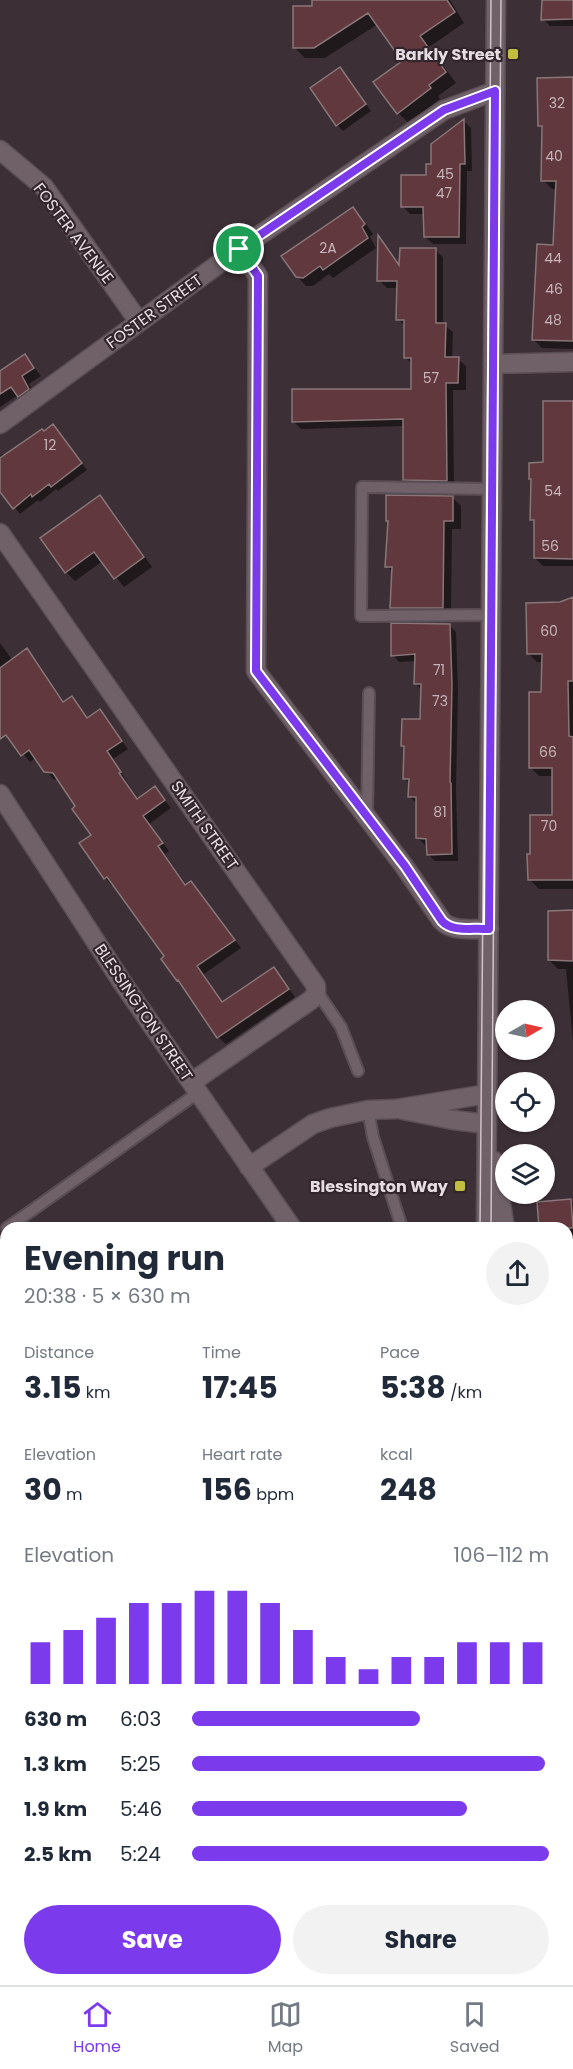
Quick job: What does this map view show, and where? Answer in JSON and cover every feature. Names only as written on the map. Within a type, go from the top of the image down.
[{"type":"street","points":[[486,1222],[496,0]]},
{"type":"street","name":"FOSTER STREET","points":[[0,424],[239,249],[444,110],[495,91]]},
{"type":"street","name":"FOSTER AVENUE","points":[[0,150],[44,187],[139,322]]},
{"type":"street","points":[[239,249],[258,276],[256,671],[367,816],[446,926],[489,929]]},
{"type":"street","points":[[493,363],[573,362]]},
{"type":"street","name":"SMITH STREET","points":[[0,533],[297,957],[316,986],[316,990]]},
{"type":"street","name":"BLESSINGTON STREET","points":[[2,799],[284,1222]]},
{"type":"street","points":[[196,1087],[311,1000],[316,990]]},
{"type":"street","points":[[249,1167],[314,1124],[345,1114],[396,1109],[486,1094]]},
{"type":"street","points":[[396,1109],[487,1124]]},
{"type":"street","points":[[487,1124],[505,1222]]},
{"type":"lane","points":[[490,615],[361,616],[362,488],[492,489]]},
{"type":"lane","points":[[367,816],[369,693]]},
{"type":"lane","points":[[316,990],[341,1027],[357,1071]]},
{"type":"lane","points":[[16,1222],[196,1087]]},
{"type":"lane","points":[[368,1110],[373,1137],[400,1222]]},
{"type":"building","points":[[312,0],[447,0],[455,12],[420,36],[446,72],[429,85],[431,88],[397,114],[373,82],[402,61],[368,13],[314,48],[293,48],[293,6],[312,6]]},
{"type":"building","points":[[542,0],[573,0],[573,19],[541,20]]},
{"type":"building","points":[[340,67],[366,104],[336,126],[310,88]]},
{"type":"building","points":[[573,77],[573,341],[532,340],[537,244],[553,245],[556,181],[541,181],[542,126],[538,126],[537,78]]},
{"type":"building","points":[[464,119],[465,164],[460,164],[459,237],[424,237],[423,207],[401,207],[401,175],[426,175],[426,164],[431,164],[431,144]]},
{"type":"building","points":[[353,207],[365,224],[362,227],[368,238],[323,270],[320,266],[303,278],[296,277],[281,256]]},
{"type":"building","points":[[378,235],[399,265],[400,248],[436,248],[436,323],[446,323],[445,357],[459,357],[458,383],[446,383],[447,481],[403,480],[403,419],[292,422],[292,389],[411,389],[411,358],[404,358],[404,320],[396,320],[397,281],[377,281]]},
{"type":"building","points":[[25,354],[34,368],[22,376],[29,389],[18,397],[11,387],[0,394],[0,371]]},
{"type":"building","points":[[543,401],[573,401],[573,559],[534,558],[534,520],[530,520],[529,463],[543,462]]},
{"type":"building","points":[[53,424],[82,463],[51,487],[49,484],[32,497],[31,494],[13,509],[0,492],[0,458]]},
{"type":"building","points":[[100,495],[144,557],[114,579],[94,552],[65,573],[40,538]]},
{"type":"building","points":[[386,495],[453,496],[453,521],[444,521],[443,608],[390,608],[392,567],[385,567],[388,521],[386,521]]},
{"type":"building","points":[[573,597],[573,681],[568,681],[569,736],[573,737],[573,880],[528,880],[530,815],[552,815],[552,768],[529,768],[529,692],[541,692],[542,654],[527,654],[526,603],[560,602]]},
{"type":"building","points":[[391,623],[450,624],[452,854],[427,855],[426,839],[416,838],[416,797],[408,797],[409,779],[403,779],[404,746],[401,746],[402,719],[420,719],[421,684],[414,684],[415,654],[391,656]]},
{"type":"building","points":[[27,648],[63,702],[72,696],[87,718],[100,709],[122,741],[107,751],[137,799],[155,786],[165,800],[143,816],[163,843],[158,846],[185,885],[191,881],[235,940],[197,966],[222,1002],[274,967],[289,989],[217,1038],[161,959],[164,956],[107,877],[104,879],[79,843],[91,835],[72,809],[75,806],[53,773],[44,772],[29,750],[21,756],[6,735],[0,739],[0,668]]},
{"type":"building","points":[[573,910],[573,961],[548,960],[548,911]]},
{"type":"building","points":[[571,1199],[573,1222],[539,1222],[537,1204],[555,1204],[555,1200]]},
{"type":"tram line","points":[[480,1222],[491,0]]},
{"type":"tram line","points":[[491,1222],[501,0]]},
{"type":"place","name":"Barkly Street","points":[[513,54]]},
{"type":"place","name":"Blessington Way","points":[[460,1186]]},
{"type":"route","points":[[495,91],[489,929],[446,926],[405,866],[256,671],[258,276],[239,249],[444,110],[495,91]]}]
